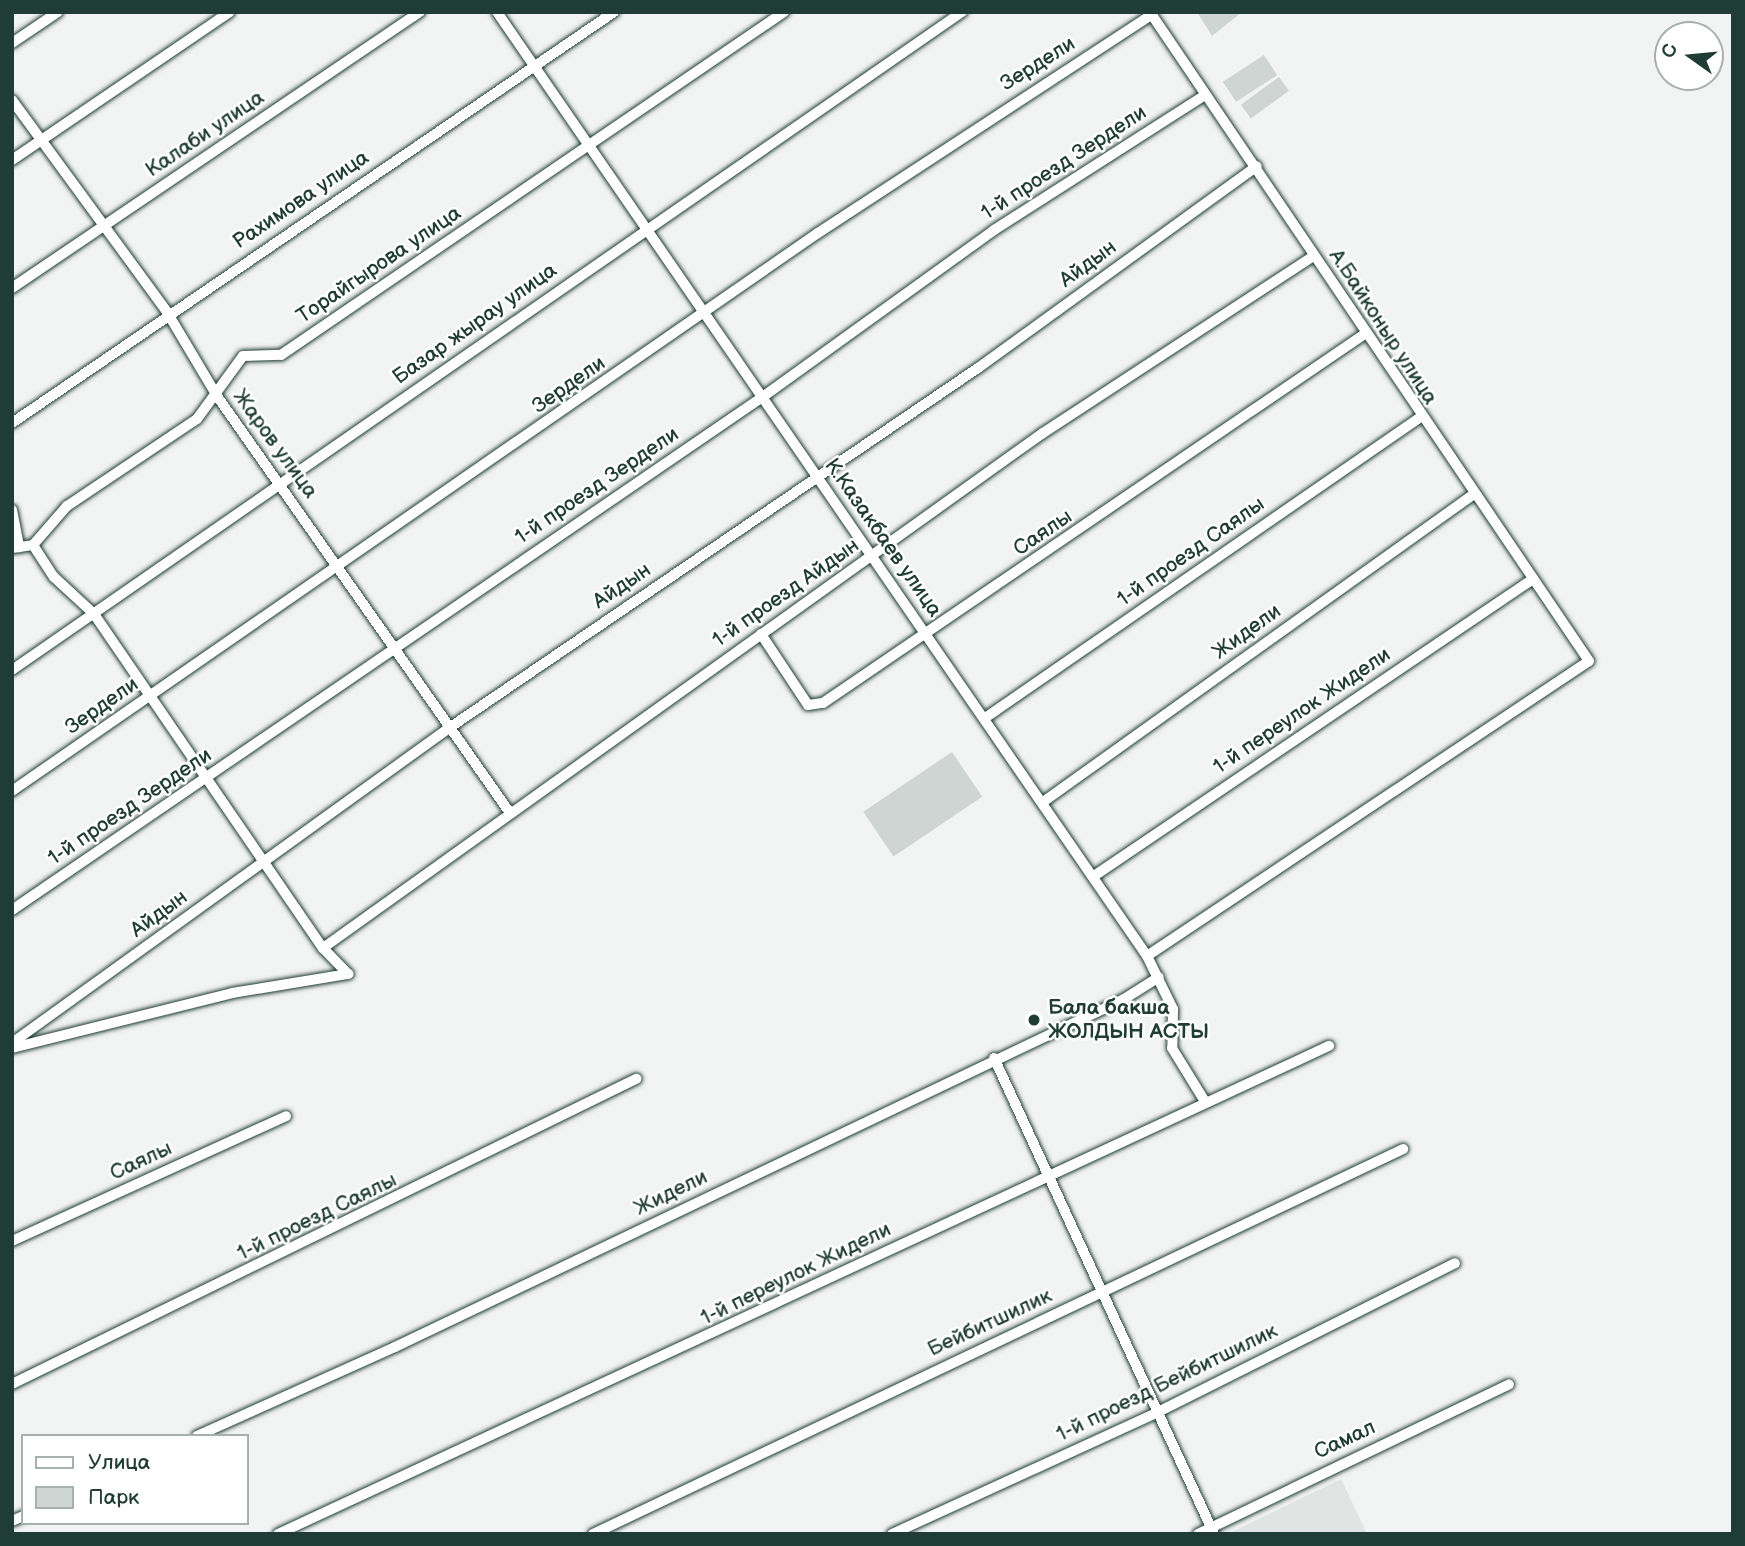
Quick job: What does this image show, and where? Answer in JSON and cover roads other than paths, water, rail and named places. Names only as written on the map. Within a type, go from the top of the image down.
[{"type":"street","points":[[12,43],[58,12]]},
{"type":"street","points":[[12,160],[230,12]]},
{"type":"street","name":"Калаби улица","points":[[12,288],[420,12]]},
{"type":"street","name":"К.Казакбаев улица","points":[[497,12],[764,396],[816,477],[929,635],[1147,956],[1173,1009],[1172,1048],[1203,1100]]},
{"type":"street","name":"Рахимова улица","points":[[12,423],[167,312],[614,12]]},
{"type":"street","name":"Торайгырова улица","points":[[33,545],[67,506],[197,419],[217,396],[243,356],[281,355],[784,12]]},
{"type":"street","name":"Базар жырау улица","points":[[12,670],[282,485],[646,226],[962,12]]},
{"type":"street","name":"А.Байконыр улица","points":[[1147,956],[1589,661],[1419,418],[1256,166],[1151,14]]},
{"type":"street","name":"Зердели","points":[[12,792],[961,136],[1151,14]]},
{"type":"street","name":"1-й проезд Зердели","points":[[12,910],[764,396],[993,230],[1205,95]]},
{"type":"street","name":"Жаров улица","points":[[12,100],[167,312],[217,396],[509,810]]},
{"type":"street","name":"Айдын","points":[[12,1042],[449,728],[978,368],[1256,166]]},
{"type":"street","name":"1-й проезд Айдын","points":[[323,948],[509,810],[873,556],[1043,433],[1314,256]]},
{"type":"street","name":"Саялы","points":[[761,634],[808,705],[815,706],[929,635],[1366,333]]},
{"type":"street","name":"1-й проезд Саялы","points":[[985,718],[1419,418]]},
{"type":"street","name":"Жидели","points":[[1042,802],[1474,494]]},
{"type":"street","points":[[12,510],[16,548],[33,545],[54,577],[94,614],[209,776],[323,948],[348,974],[232,993],[12,1048]]},
{"type":"street","name":"1-й переулок Жидели","points":[[1094,876],[1533,579]]},
{"type":"street","name":"Жидели","points":[[201,1434],[408,1341],[1159,977]]},
{"type":"street","name":"1-й переулок Жидели","points":[[278,1534],[751,1318],[1203,1100],[1328,1046]]},
{"type":"street","points":[[994,1058],[1213,1531]]},
{"type":"street","name":"1-й проезд Саялы","points":[[12,1384],[636,1079]]},
{"type":"street","name":"Саялы","points":[[12,1241],[286,1116]]},
{"type":"street","name":"Бейбитшилик","points":[[593,1534],[1403,1149]]},
{"type":"street","name":"1-й проезд Бейбитшилик","points":[[892,1534],[1158,1412],[1455,1263]]},
{"type":"street","name":"Самал","points":[[1198,1534],[1213,1531],[1509,1384]]},
{"type":"place","name":"Бала бакша ЖОЛДЫН АСТЫ","points":[[1034,1020]]}]
